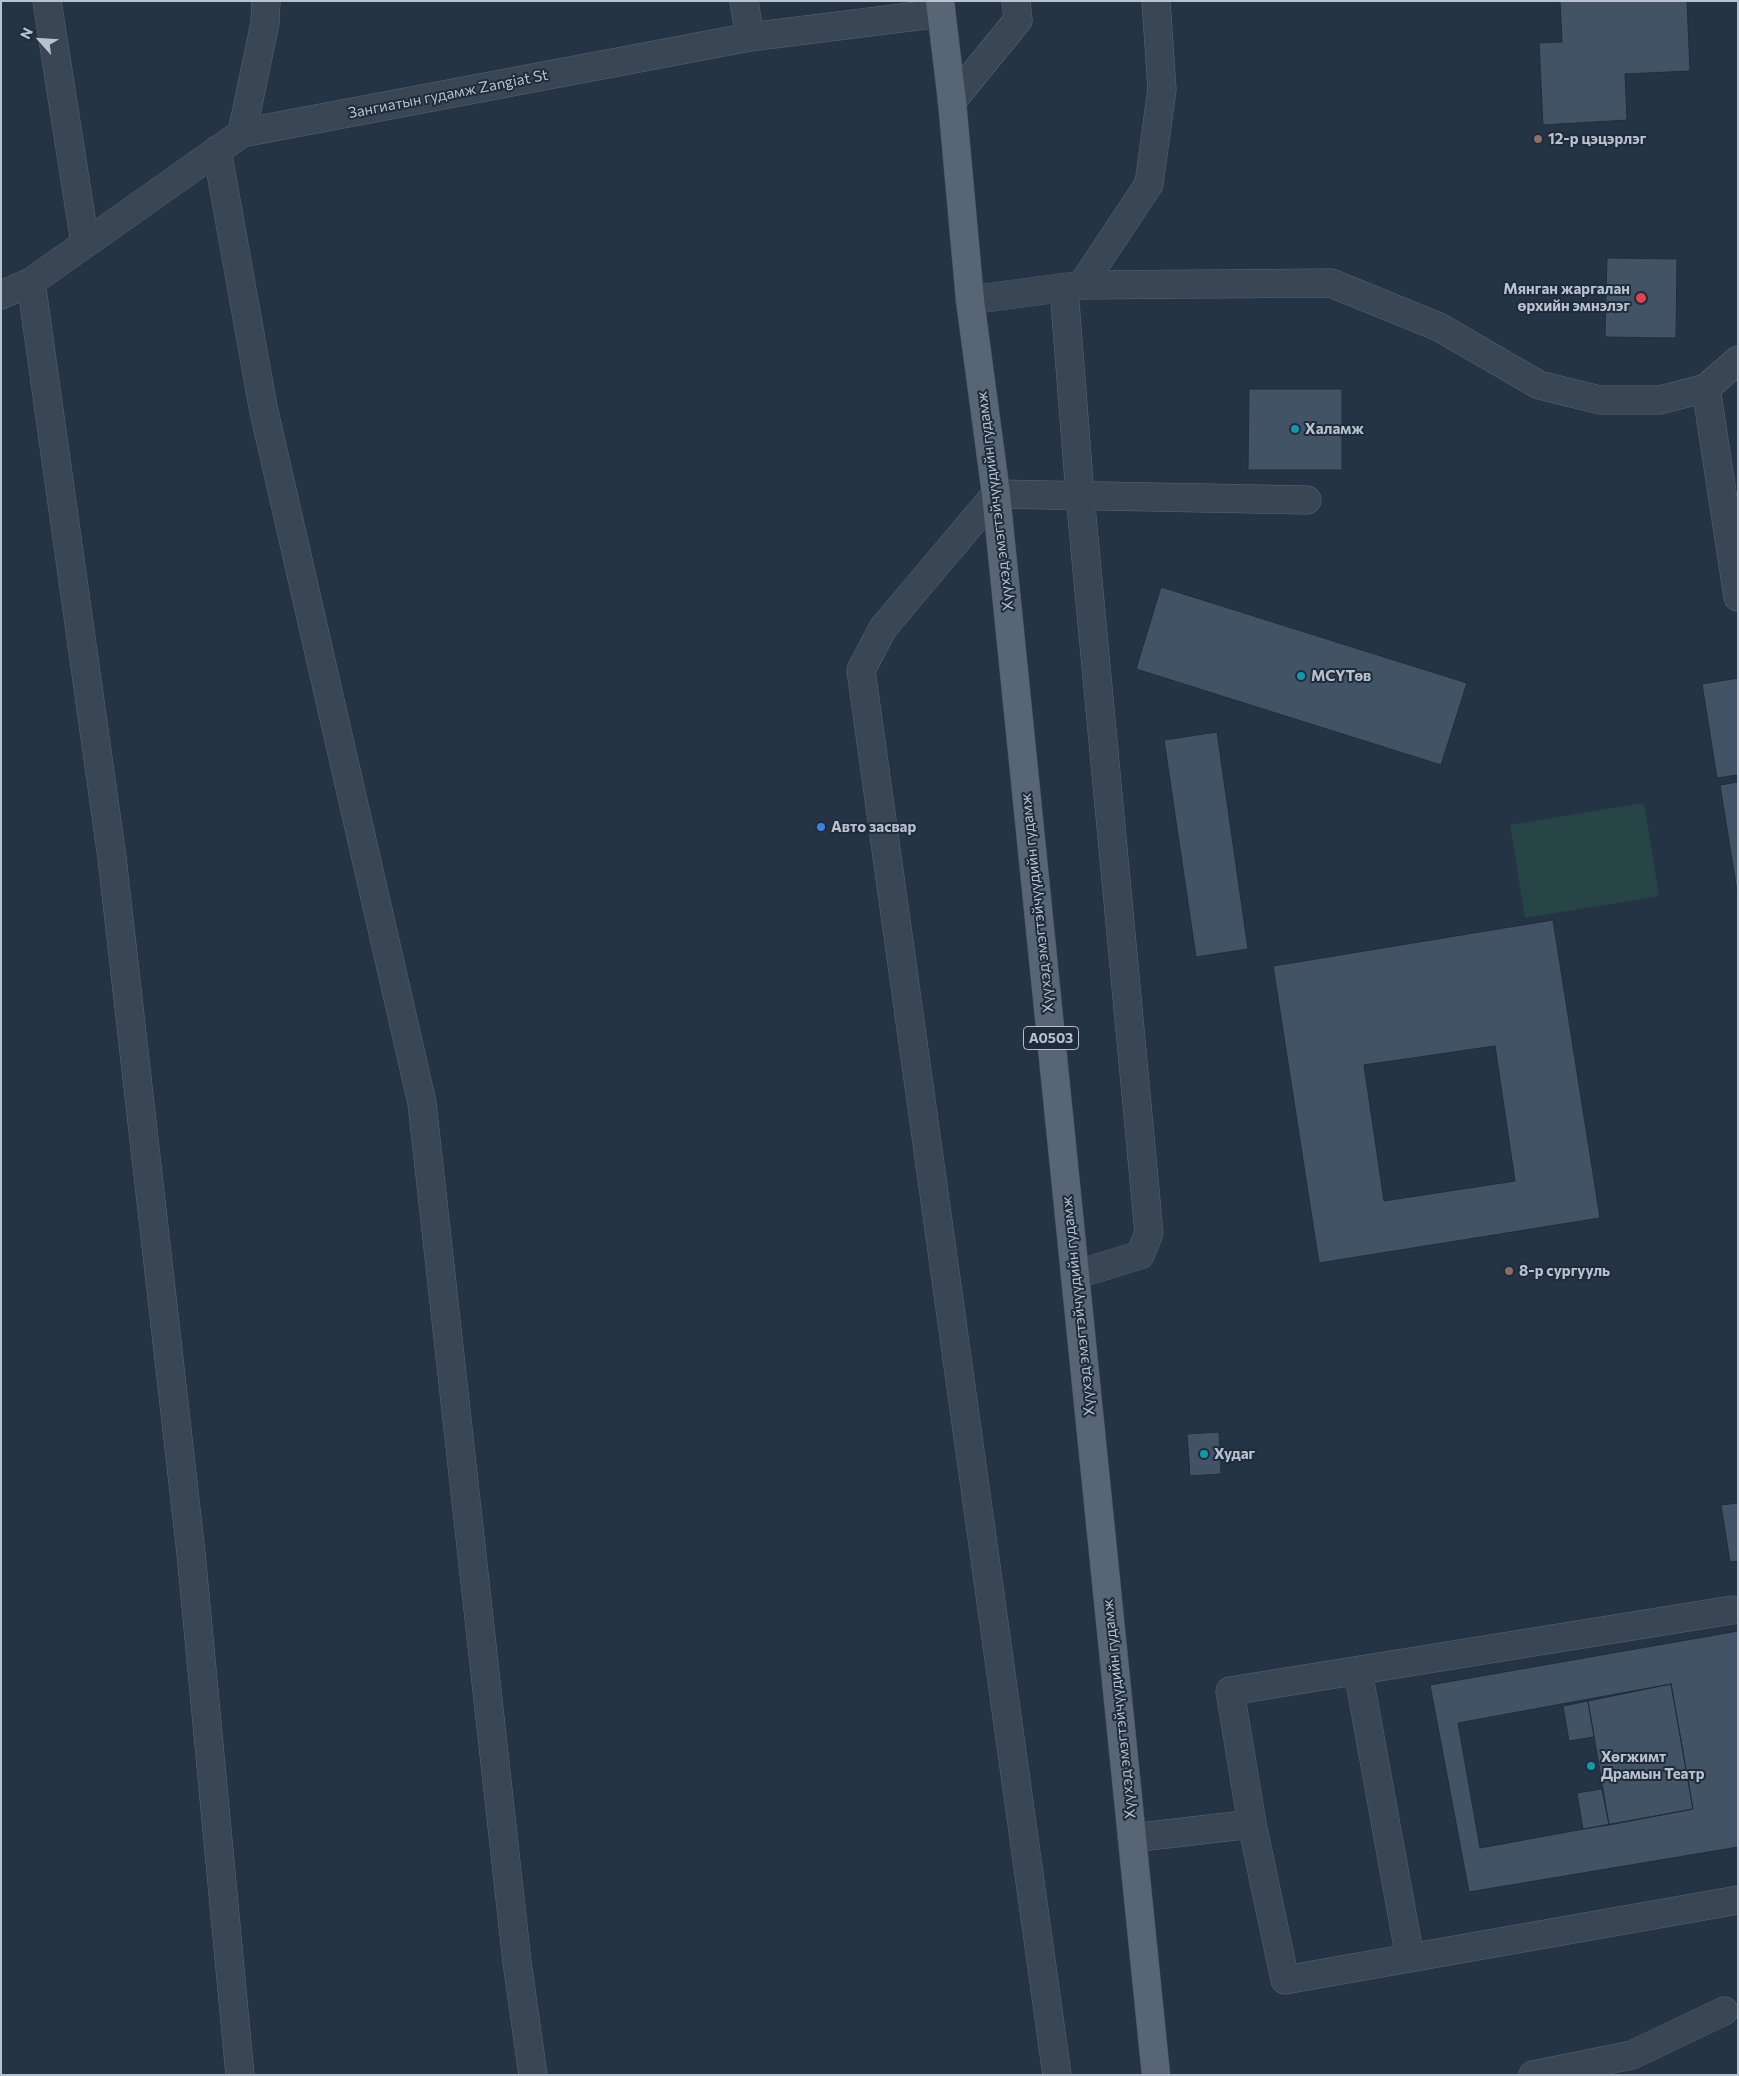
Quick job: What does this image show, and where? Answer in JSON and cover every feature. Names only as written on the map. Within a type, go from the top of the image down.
[{"type":"main road","name":"Хүүхэд эмэгтэйчүүдийн гудамж","points":[[940,7],[952,101],[970,300],[996,494],[1156,2075]]},
{"type":"street","points":[[47,1],[85,243]]},
{"type":"street","points":[[242,132],[266,23],[266,1]]},
{"type":"street","points":[[744,1],[750,37]]},
{"type":"street","points":[[952,101],[1018,20],[1016,1]]},
{"type":"street","points":[[1075,1275],[1140,1254],[1148,1233],[1080,495],[1073,287],[1149,184],[1162,89],[1156,1]]},
{"type":"street","name":"Зангиатын гудамж Zangiat St","points":[[1,295],[31,282],[242,132],[750,37],[940,7]]},
{"type":"street","points":[[217,150],[263,407],[422,1103],[517,1962],[533,2075]]},
{"type":"street","points":[[31,282],[112,858],[191,1553],[240,2075]]},
{"type":"street","points":[[970,300],[1073,287],[1331,284],[1439,327],[1539,384],[1600,400],[1660,400],[1706,388],[1738,360]]},
{"type":"street","points":[[1706,388],[1738,597]]},
{"type":"street","points":[[1057,2075],[860,670],[883,628],[996,494],[1307,500]]},
{"type":"street","points":[[1732,1610],[1230,1691],[1252,1824],[1285,1980],[1738,1900]]},
{"type":"street","points":[[1358,1671],[1410,1958]]},
{"type":"street","points":[[1132,1838],[1252,1824]]},
{"type":"street","points":[[1533,2075],[1632,2055],[1724,2011]]},
{"type":"green space","points":[[1644,803],[1659,896],[1525,918],[1510,825]]},
{"type":"building","points":[[1560,1],[1687,1],[1690,71],[1625,74],[1627,120],[1543,125],[1539,43],[1562,42]]},
{"type":"building","name":"Мянган жаргалан өрхийн эмнэлэг","points":[[1607,258],[1677,259],[1676,338],[1605,337]]},
{"type":"building","name":"Халамж","points":[[1249,389],[1342,389],[1342,470],[1248,470]]},
{"type":"building","name":"МСҮТөв","points":[[1161,587],[1467,683],[1441,765],[1136,669]]},
{"type":"building","points":[[1738,678],[1738,775],[1717,778],[1702,684]]},
{"type":"building","points":[[1217,732],[1248,949],[1196,957],[1164,740]]},
{"type":"building","points":[[1738,782],[1738,897],[1720,785]]},
{"type":"building","points":[[1553,920],[1600,1218],[1319,1263],[1273,966]],"holes":[[[1495,1046],[1515,1181],[1384,1201],[1364,1065]]]},
{"type":"building","name":"Худаг","points":[[1219,1432],[1221,1474],[1190,1476],[1187,1434]]},
{"type":"building","points":[[1738,1503],[1738,1561],[1730,1562],[1721,1505]]},
{"type":"building","name":"Хөгжимт Драмын Театр","points":[[1738,1631],[1738,1847],[1469,1892],[1430,1685]]},
{"type":"building","points":[[1671,1684],[1693,1809],[1480,1848],[1458,1723]]},
{"type":"building","points":[[1671,1684],[1693,1809],[1609,1825],[1588,1701]]},
{"type":"building","points":[[1588,1701],[1594,1737],[1569,1741],[1563,1706]]},
{"type":"building","points":[[1602,1789],[1609,1825],[1583,1829],[1577,1793]]},
{"type":"place","name":"12-р цэцэрлэг","points":[[1538,139]]},
{"type":"place","name":"Мянган жаргалан өрхийн эмнэлэг","points":[[1641,298]]},
{"type":"place","name":"Халамж","points":[[1295,429]]},
{"type":"place","name":"МСҮТөв","points":[[1301,676]]},
{"type":"place","name":"Авто засвар","points":[[821,827]]},
{"type":"place","name":"8-р сургууль","points":[[1509,1271]]},
{"type":"place","name":"Худаг","points":[[1204,1454]]},
{"type":"place","name":"Хөгжимт Драмын Театр","points":[[1591,1766]]}]
